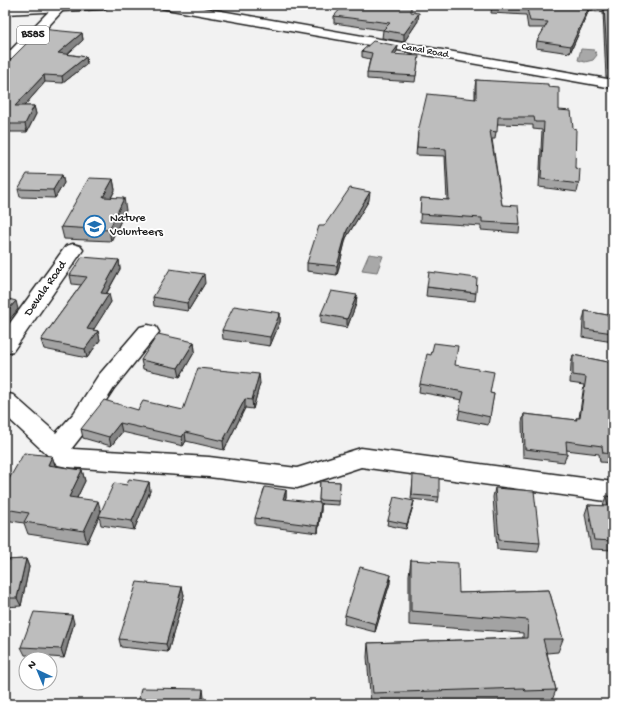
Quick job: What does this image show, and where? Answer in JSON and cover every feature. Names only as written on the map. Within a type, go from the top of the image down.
[{"type":"street","points":[[5,10],[102,5]]},
{"type":"street","name":"Canal Road","points":[[166,5],[613,84]]},
{"type":"street","points":[[591,5],[594,7],[613,6]]},
{"type":"street","name":"B585","points":[[5,64],[61,6]]},
{"type":"street","name":"Devala Road","points":[[5,346],[73,250]]},
{"type":"street","points":[[57,449],[82,419],[106,382],[148,332]]},
{"type":"street","points":[[5,401],[67,458],[209,468],[297,478],[361,457],[613,492]]},
{"type":"shaded area","points":[[581,49],[594,50],[597,55],[593,60],[585,62],[578,60]]},
{"type":"shaded area","points":[[369,254],[383,256],[377,272],[362,270]]},
{"type":"building","points":[[344,5],[411,5],[411,12],[419,13],[404,34],[383,30],[390,23],[334,16]]},
{"type":"building","points":[[590,5],[571,46],[537,41],[548,22],[530,21],[527,9],[491,6]]},
{"type":"building","points":[[613,5],[613,71],[608,70],[604,6]]},
{"type":"building","points":[[41,29],[82,33],[58,53],[86,57],[62,76],[44,75],[15,106],[34,106],[25,124],[5,124],[5,62],[9,61]]},
{"type":"building","points":[[373,41],[398,46],[392,54],[419,56],[416,76],[367,73],[372,53],[362,51]]},
{"type":"building","points":[[476,80],[548,84],[548,87],[559,88],[559,110],[571,111],[573,128],[576,129],[575,168],[580,169],[579,184],[541,179],[544,122],[535,122],[534,117],[498,117],[497,132],[490,131],[502,205],[518,206],[520,224],[482,222],[482,218],[420,214],[421,198],[449,200],[446,149],[417,147],[418,132],[427,94],[476,99]]},
{"type":"building","points":[[27,174],[62,175],[53,190],[18,189]]},
{"type":"building","points":[[89,178],[113,179],[103,197],[124,198],[109,230],[61,227]]},
{"type":"building","points":[[350,188],[370,192],[347,230],[337,266],[307,263],[319,226],[324,226]]},
{"type":"building","points":[[82,257],[119,260],[101,293],[109,294],[87,329],[98,331],[85,349],[41,340],[87,277],[70,275]]},
{"type":"building","points":[[170,269],[204,274],[187,303],[153,297]]},
{"type":"building","points":[[429,272],[477,278],[476,293],[427,287]]},
{"type":"building","points":[[331,291],[357,295],[347,319],[321,314]]},
{"type":"building","points":[[5,298],[16,301],[5,313]]},
{"type":"building","points":[[234,306],[280,313],[270,337],[222,330]]},
{"type":"building","points":[[585,311],[613,316],[613,333],[585,329]]},
{"type":"building","points":[[158,334],[194,342],[178,368],[141,360]]},
{"type":"building","points":[[434,343],[458,346],[455,365],[494,372],[490,393],[494,394],[490,417],[459,410],[464,392],[420,384],[427,354],[431,355]]},
{"type":"building","points":[[573,355],[613,363],[613,454],[603,453],[602,446],[566,441],[567,454],[525,449],[524,414],[577,420],[576,418],[580,418],[586,377],[573,375]]},
{"type":"building","points":[[198,368],[259,374],[252,400],[245,399],[223,441],[185,432],[182,437],[120,423],[109,437],[81,429],[104,400],[138,410],[143,401],[183,410]]},
{"type":"building","points":[[24,453],[52,456],[48,465],[82,470],[69,497],[98,501],[84,531],[24,522],[29,513],[5,509],[5,486]]},
{"type":"building","points":[[413,475],[439,478],[439,497],[412,495]]},
{"type":"building","points":[[129,479],[149,482],[132,521],[99,516],[114,483],[127,485]]},
{"type":"building","points":[[320,481],[340,482],[339,501],[319,500]]},
{"type":"building","points":[[265,487],[286,490],[283,499],[321,503],[318,526],[255,518]]},
{"type":"building","points":[[495,488],[534,491],[540,543],[499,540]]},
{"type":"building","points":[[606,496],[613,497],[613,541],[594,540],[588,505],[608,506]]},
{"type":"building","points":[[394,497],[414,501],[407,524],[388,520]]},
{"type":"building","points":[[26,559],[17,598],[5,598],[5,560]]},
{"type":"building","points":[[411,560],[458,563],[459,593],[549,590],[563,639],[543,639],[556,690],[525,691],[524,688],[373,693],[368,643],[527,638],[528,620],[411,611]]},
{"type":"building","points":[[360,567],[391,575],[376,624],[345,615]]},
{"type":"building","points":[[137,582],[182,587],[166,644],[119,639]]},
{"type":"building","points":[[34,612],[72,615],[61,649],[21,647]]},
{"type":"building","points":[[141,688],[203,689],[201,704],[138,704]]},
{"type":"place","name":"Nature Volunteers","points":[[94,226]]}]
